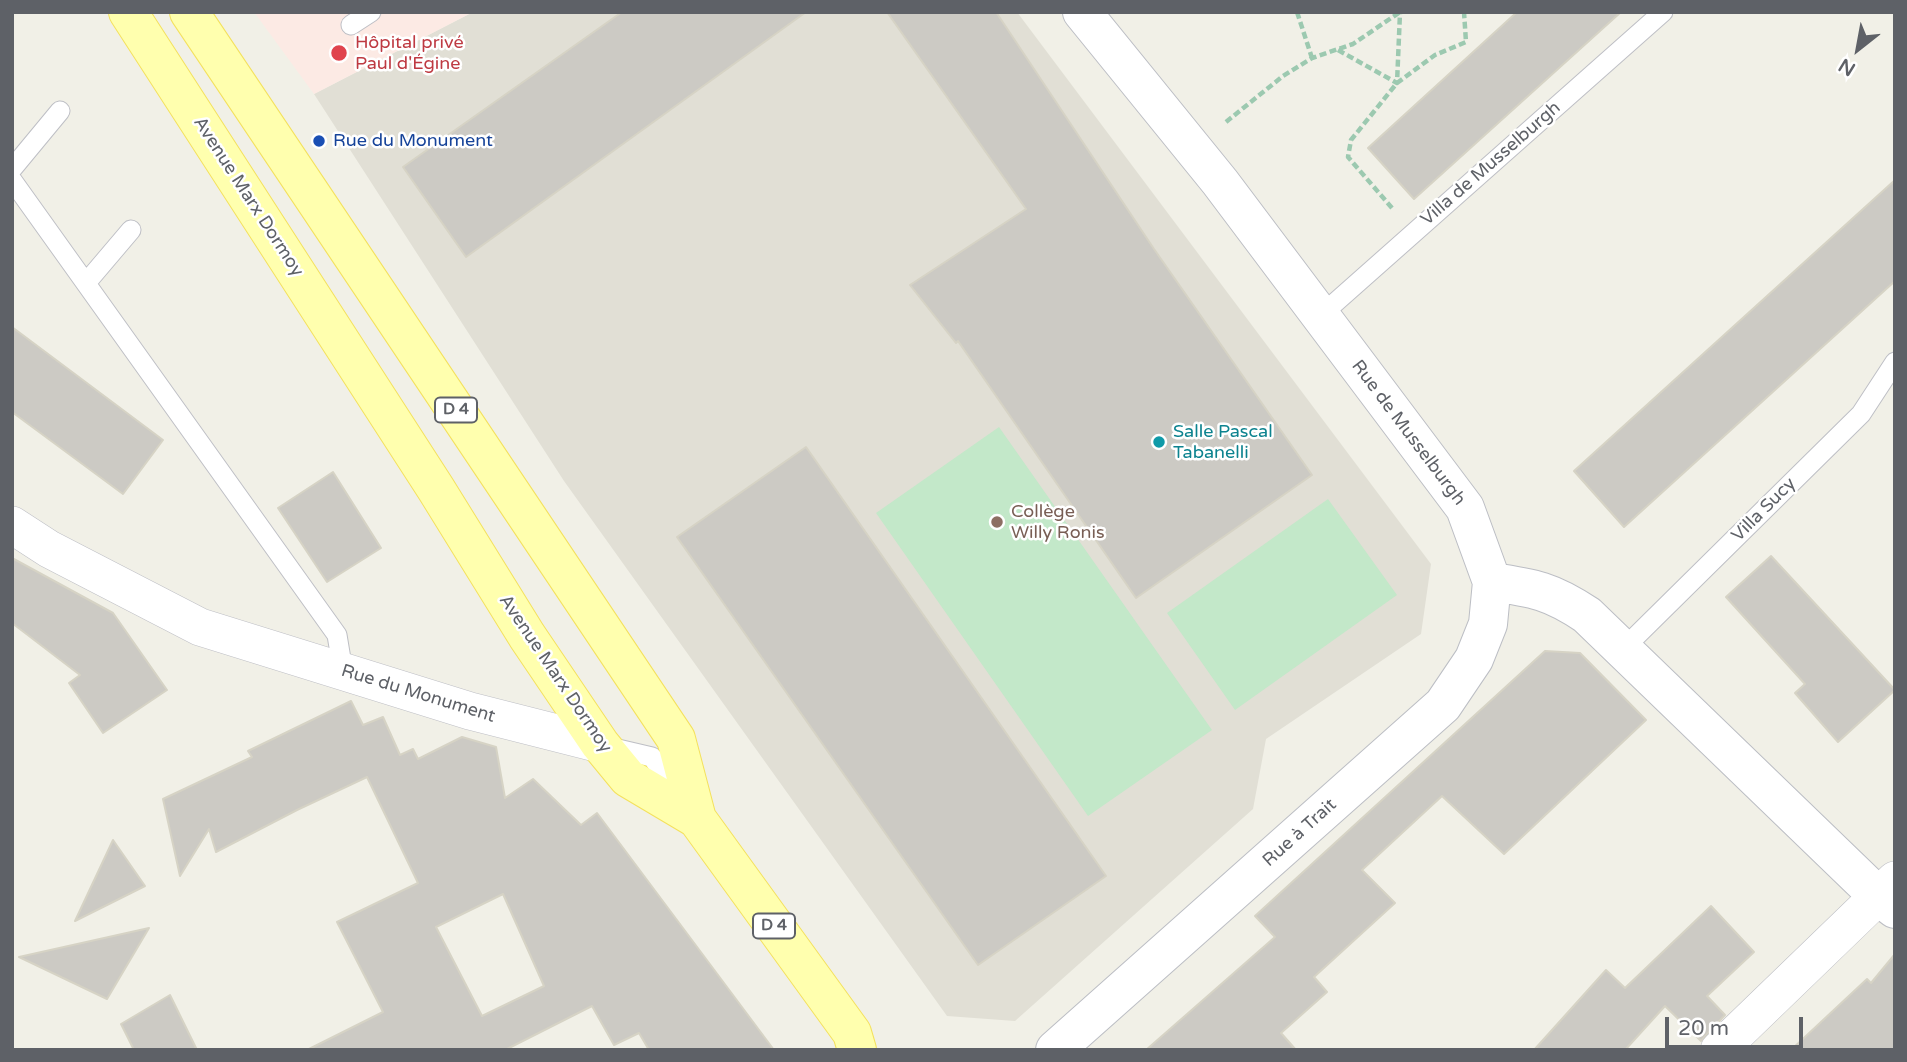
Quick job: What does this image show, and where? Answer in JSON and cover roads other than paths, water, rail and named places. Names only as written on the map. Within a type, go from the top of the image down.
[{"type":"main road","name":"Avenue Marx Dormoy","points":[[128,12],[436,488],[527,636],[600,744],[628,778],[697,819]]},
{"type":"main road","name":"D 4","points":[[189,12],[676,740],[697,819],[863,1046]]},
{"type":"street","name":"Rue de Musselburgh","points":[[1082,12],[1220,182],[1465,508],[1492,582]]},
{"type":"street","name":"Rue du Monument","points":[[12,526],[49,549],[200,627],[470,711],[600,744]]},
{"type":"street","points":[[1492,582],[1536,589],[1563,599],[1587,615],[1889,895],[1719,1050]]},
{"type":"street","name":"Rue à Trait","points":[[1055,1050],[1443,705],[1474,659],[1484,636],[1488,624],[1492,582]]},
{"type":"lane","points":[[351,25],[371,12]]},
{"type":"lane","name":"Villa de Musselburgh","points":[[1320,316],[1663,12]]},
{"type":"lane","points":[[12,169],[60,111]]},
{"type":"lane","points":[[12,180],[337,635],[343,671]]},
{"type":"lane","points":[[86,282],[131,230]]},
{"type":"lane","name":"Villa Sucy","points":[[1623,649],[1861,414],[1895,362]]},
{"type":"place","name":"Hôpital privé Paul d'Égine","points":[[339,53]]},
{"type":"place","name":"Rue du Monument","points":[[319,141]]},
{"type":"place","name":"Salle Pascal Tabanelli","points":[[1159,442]]},
{"type":"place","name":"Collège Willy Ronis","points":[[997,522]]}]
